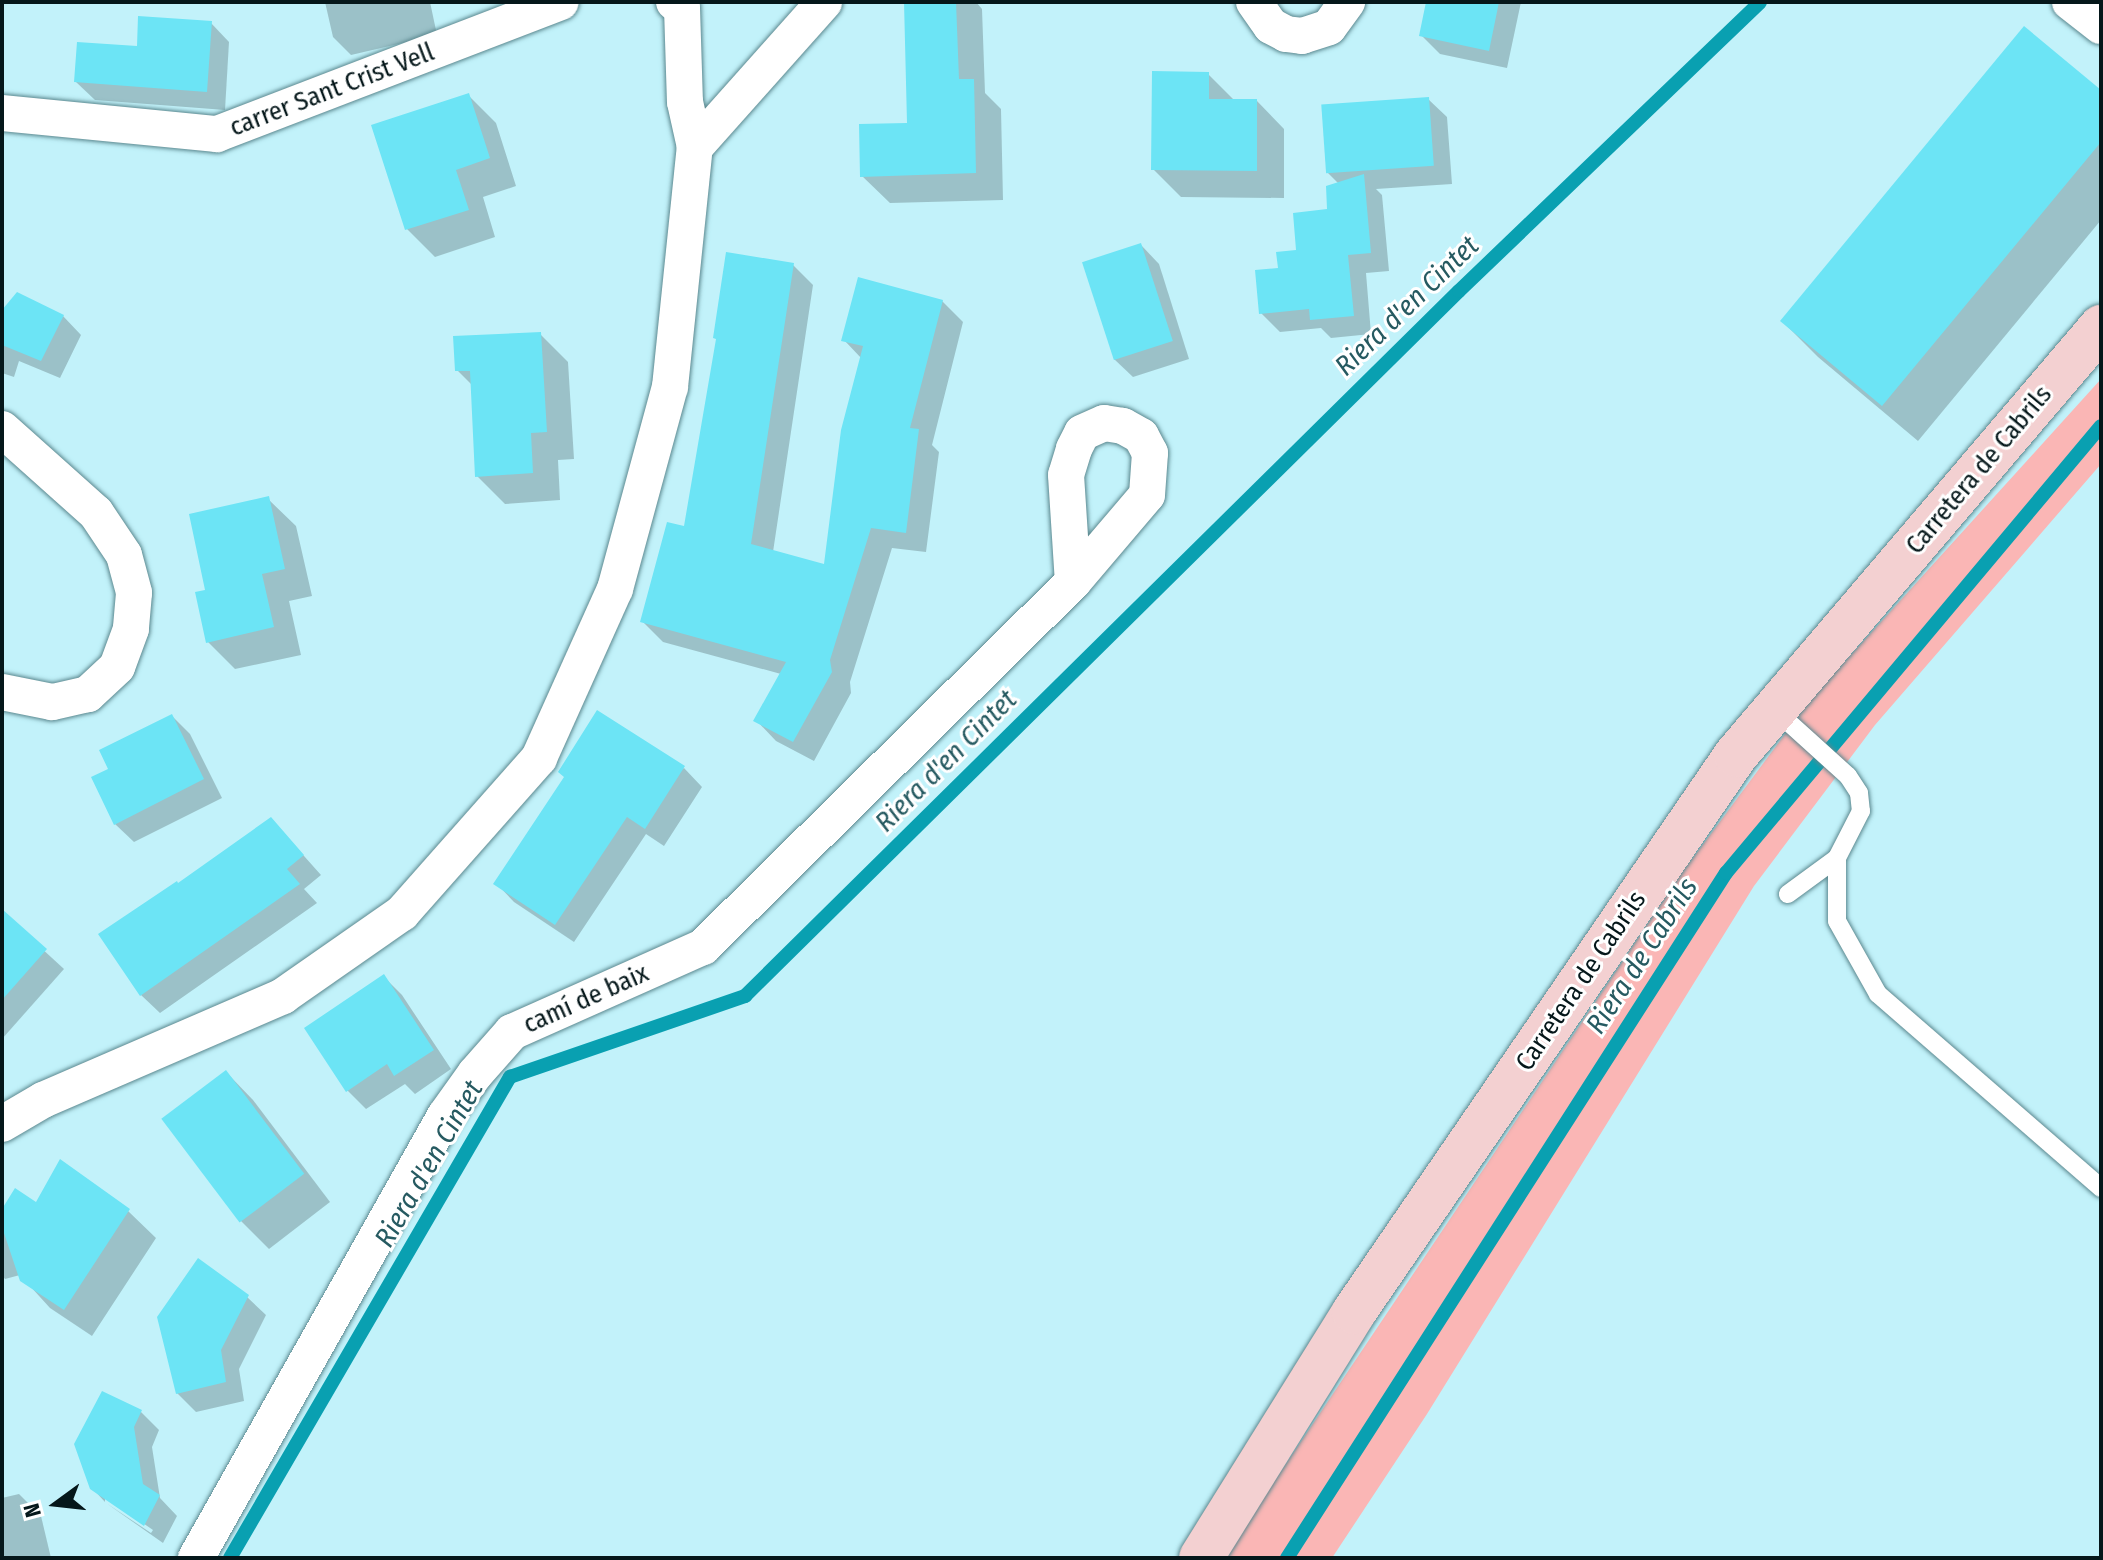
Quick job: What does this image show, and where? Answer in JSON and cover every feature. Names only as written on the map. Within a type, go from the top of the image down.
[{"type":"street","name":"carrer Sant Crist Vell","points":[[2,113],[217,134],[560,2]]},
{"type":"street","points":[[2,1124],[43,1100],[283,996],[402,913],[539,758],[615,589],[670,387],[695,147],[685,102],[682,8],[674,2]]},
{"type":"street","points":[[695,147],[824,2]]},
{"type":"street","points":[[1254,2],[1271,26],[1286,34],[1302,36],[1329,27],[1347,2]]},
{"type":"street","points":[[2070,2],[2101,26]]},
{"type":"street","name":"Carretera de Cabrils","points":[[1201,1558],[1354,1312],[1736,755],[2101,327]]},
{"type":"street","points":[[2,429],[96,513],[113,534],[124,555],[134,593],[131,629],[117,667],[88,694],[52,702],[2,692]]},
{"type":"street","name":"camí de baix","points":[[196,1558],[445,1116],[475,1074],[512,1032],[703,947],[1073,582]]},
{"type":"lane","points":[[1775,710],[1848,776],[1859,793],[1861,811],[1837,858],[1788,894]]},
{"type":"lane","points":[[1837,858],[1837,921],[1878,994],[2101,1188]]},
{"type":"shaded area","points":[[2101,379],[2101,464],[1875,725],[1754,886],[1427,1414],[1332,1558],[1223,1558],[1681,874],[1811,699]]},
{"type":"building","points":[[904,2],[956,2],[959,79],[974,79],[976,173],[860,177],[859,124],[907,123]]},
{"type":"building","points":[[1426,2],[1499,2],[1489,51],[1419,36]]},
{"type":"building","points":[[138,16],[212,21],[207,92],[74,82],[77,42],[137,46]]},
{"type":"building","points":[[2024,26],[2101,90],[2101,142],[1882,406],[1780,321]]},
{"type":"building","points":[[1152,71],[1209,72],[1209,99],[1257,99],[1257,171],[1151,170]]},
{"type":"building","points":[[469,93],[490,158],[456,170],[469,210],[405,230],[371,125]]},
{"type":"building","points":[[1429,97],[1434,166],[1326,173],[1321,105]]},
{"type":"building","points":[[1364,174],[1371,253],[1348,255],[1354,316],[1310,320],[1309,309],[1259,314],[1255,270],[1278,268],[1276,252],[1296,250],[1293,213],[1327,209],[1326,186]]},
{"type":"building","points":[[1141,243],[1173,341],[1114,360],[1082,262]]},
{"type":"building","points":[[726,252],[794,263],[751,544],[824,564],[841,430],[863,346],[841,341],[858,277],[943,300],[910,428],[919,429],[906,533],[871,528],[830,660],[832,672],[793,742],[753,721],[786,662],[640,622],[667,522],[684,526],[716,339],[713,338]]},
{"type":"building","points":[[17,292],[64,315],[41,361],[2,345],[2,310]]},
{"type":"building","points":[[541,332],[547,432],[531,433],[533,473],[475,477],[470,371],[455,371],[453,336]]},
{"type":"building","points":[[269,496],[285,569],[262,574],[274,627],[206,643],[195,592],[205,590],[189,514]]},
{"type":"building","points":[[597,710],[685,766],[645,829],[627,817],[555,925],[493,884],[564,777],[558,772]]},
{"type":"building","points":[[172,714],[204,779],[114,825],[91,777],[108,769],[99,750]]},
{"type":"building","points":[[271,817],[304,855],[287,869],[300,884],[140,996],[98,934],[178,883]]},
{"type":"building","points":[[2,909],[47,949],[2,1000]]},
{"type":"building","points":[[384,974],[434,1050],[394,1076],[387,1064],[346,1092],[304,1028]]},
{"type":"building","points":[[226,1070],[304,1174],[240,1223],[161,1119]]},
{"type":"building","points":[[60,1159],[130,1209],[64,1310],[20,1281],[2,1227],[2,1209],[15,1188],[36,1202]]},
{"type":"building","points":[[198,1258],[249,1295],[221,1350],[226,1382],[176,1394],[157,1317]]},
{"type":"building","points":[[102,1391],[142,1410],[134,1427],[143,1484],[160,1495],[144,1526],[90,1489],[74,1444]]},
{"type":"waterway","name":"Riera d'en Cintet","points":[[230,1558],[510,1077],[745,996],[1459,291],[1760,2]]},
{"type":"waterway","name":"Riera de Cabrils","points":[[1287,1558],[1726,873],[2101,426]]}]
